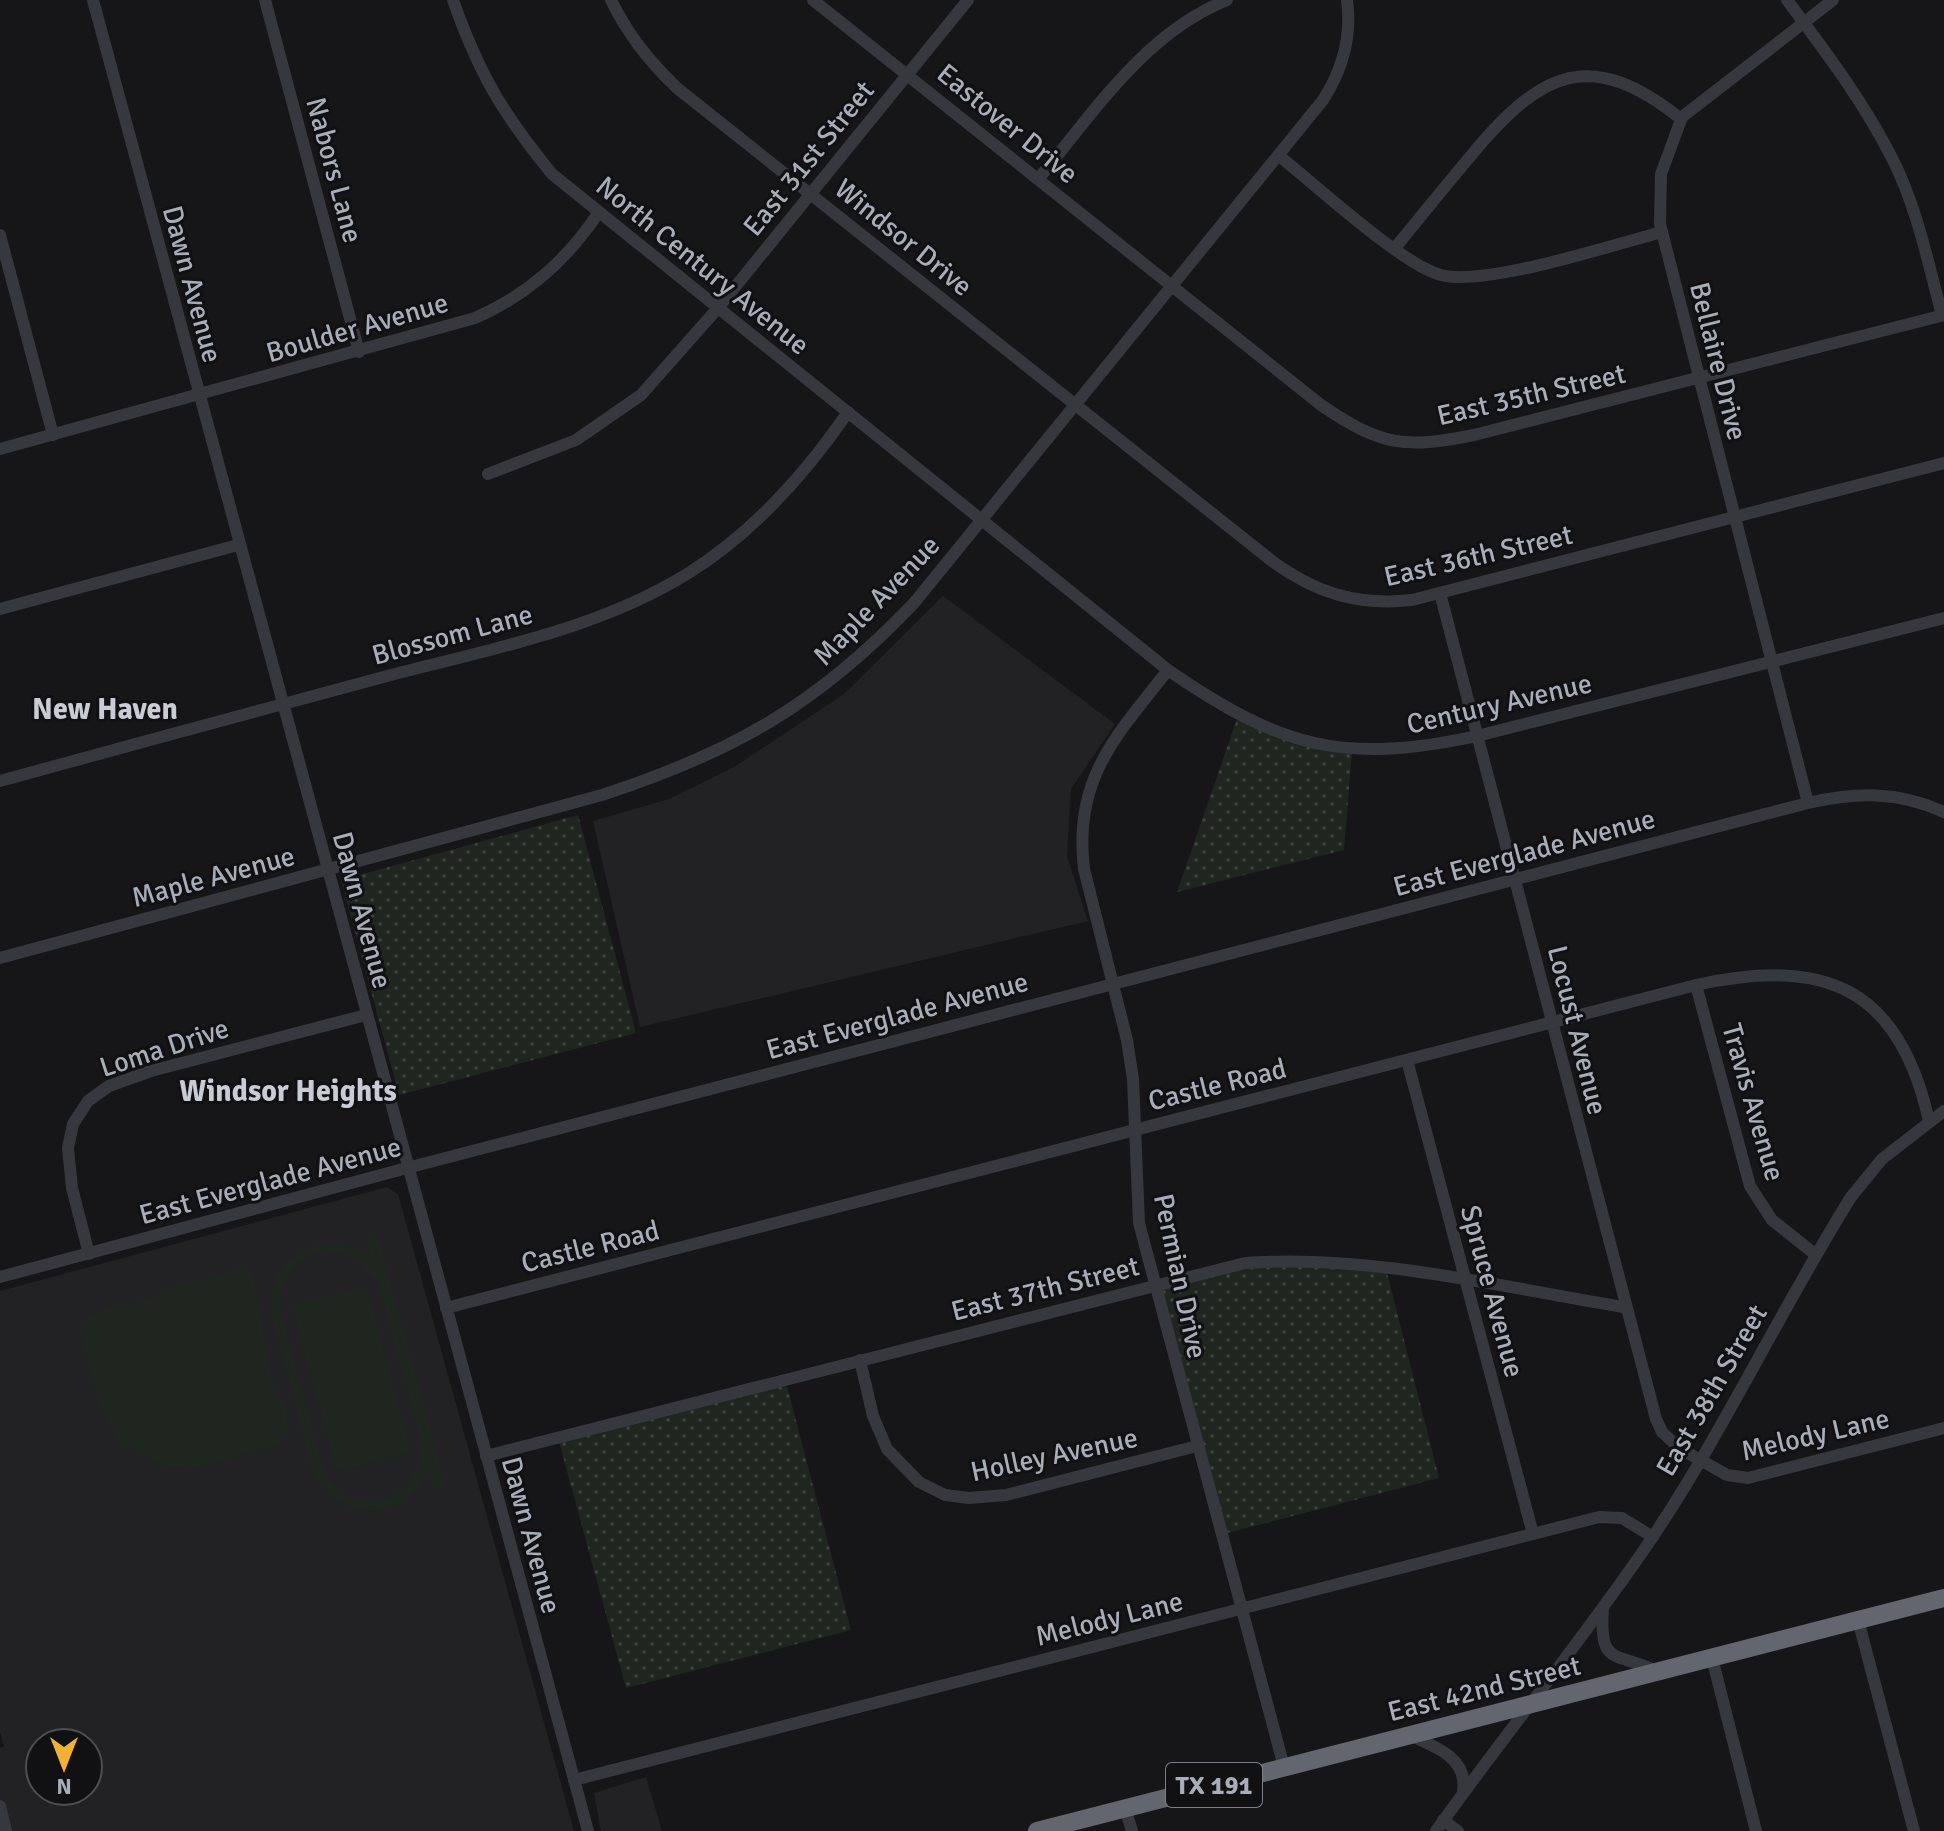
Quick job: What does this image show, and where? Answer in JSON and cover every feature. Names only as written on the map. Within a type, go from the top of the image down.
[{"type":"highway","name":"East 42nd Street","points":[[1037,1831],[1944,1598]]},
{"type":"street","name":"Dawn Avenue","points":[[93,0],[588,1831]]},
{"type":"street","name":"Nabors Lane","points":[[265,0],[359,352]]},
{"type":"street","name":"North Century Avenue","points":[[453,0],[474,60],[510,122],[552,174],[982,520]]},
{"type":"street","name":"Windsor Drive","points":[[611,0],[624,26],[647,59],[677,88],[1075,404]]},
{"type":"street","name":"Eastover Drive","points":[[813,0],[1172,285]]},
{"type":"street","name":"East 31st Street","points":[[488,474],[576,440],[621,413],[653,384],[968,0]]},
{"type":"street","points":[[1039,178],[1160,39],[1195,15],[1227,0]]},
{"type":"street","name":"Maple Avenue","points":[[0,958],[638,783],[691,764],[762,729],[823,688],[876,642],[914,603],[1279,156],[1338,74],[1347,43],[1347,0]]},
{"type":"street","points":[[1787,0],[1846,78],[1893,160],[1921,237],[1943,315]]},
{"type":"street","name":"Bellaire Drive","points":[[1808,803],[1662,232],[1658,200],[1661,174],[1681,119],[1706,95],[1833,0]]},
{"type":"street","points":[[1395,248],[1515,106],[1549,83],[1589,77],[1619,81],[1640,90],[1681,119]]},
{"type":"street","points":[[1279,156],[1395,248],[1432,273],[1472,279],[1662,232]]},
{"type":"street","name":"Boulder Avenue","points":[[0,449],[447,328],[518,297],[572,249],[599,212]]},
{"type":"street","points":[[0,235],[53,435]]},
{"type":"street","name":"East 35th Street","points":[[1172,285],[1321,405],[1363,431],[1402,445],[1474,435],[1943,315]]},
{"type":"street","name":"East 36th Street","points":[[1075,404],[1272,561],[1313,587],[1369,602],[1412,600],[1944,463]]},
{"type":"street","name":"Blossom Lane","points":[[0,781],[566,628],[661,589],[717,554],[768,511],[819,453],[848,412]]},
{"type":"street","name":"Century Avenue","points":[[982,520],[1168,670],[1238,716],[1307,743],[1385,751],[1477,736],[1944,618]]},
{"type":"street","points":[[0,609],[238,545]]},
{"type":"street","name":"Locust Avenue","points":[[1440,593],[1624,1307],[1662,1432],[1679,1448],[1699,1460]]},
{"type":"street","name":"Permian Drive","points":[[1168,670],[1100,761],[1082,814],[1084,869],[1127,1040],[1139,1223],[1284,1767]]},
{"type":"street","name":"East Everglade Avenue","points":[[0,1277],[1808,803],[1844,795],[1883,794],[1914,799],[1944,812]]},
{"type":"street","name":"Castle Road","points":[[446,1308],[1696,985],[1780,973],[1813,978],[1851,993],[1876,1012],[1902,1041],[1917,1071],[1929,1121]]},
{"type":"street","name":"Travis Avenue","points":[[1696,985],[1750,1186],[1772,1220],[1816,1255]]},
{"type":"street","name":"Loma Drive","points":[[89,1254],[72,1188],[68,1148],[73,1124],[88,1101],[109,1086],[139,1075],[366,1015]]},
{"type":"street","name":"Spruce Avenue","points":[[1407,1060],[1533,1534]]},
{"type":"street","name":"East 38th Street","points":[[1439,1826],[1531,1706],[1653,1537],[1851,1197],[1882,1159],[1944,1111]]},
{"type":"street","name":"East 37th Street","points":[[486,1456],[1245,1263],[1298,1259],[1353,1264],[1624,1307]]},
{"type":"street","name":"Holley Avenue","points":[[860,1360],[873,1416],[887,1449],[919,1482],[945,1495],[969,1498],[1006,1495],[1197,1446]]},
{"type":"street","name":"Melody Lane","points":[[1699,1460],[1727,1475],[1748,1478],[1944,1428]]},
{"type":"street","name":"Melody Lane","points":[[574,1780],[1533,1534],[1613,1516],[1631,1522],[1653,1537]]},
{"type":"street","points":[[1603,1606],[1600,1634],[1604,1647],[1618,1658],[1659,1672]]},
{"type":"street","points":[[1858,1620],[1914,1831]]},
{"type":"street","points":[[1712,1658],[1756,1831]]},
{"type":"street","points":[[1411,1736],[1459,1763],[1465,1776],[1463,1792]]},
{"type":"street","points":[[0,1806],[6,1831]]},
{"type":"street","points":[[1125,1808],[1132,1831]]},
{"type":"street","points":[[1439,1826],[1458,1831]]},
{"type":"shaded area","points":[[943,596],[1115,724],[1071,789],[1067,856],[1088,921],[640,1027],[593,821],[669,799],[734,767],[844,694]]},
{"type":"shaded area","points":[[1238,716],[1352,750],[1344,850],[1177,892]]},
{"type":"shaded area","points":[[578,815],[636,1033],[399,1095],[341,880]]},
{"type":"shaded area","points":[[387,1187],[398,1194],[574,1831],[0,1831],[0,1748],[4,1746],[0,1732],[0,1291]]},
{"type":"shaded area","points":[[378,1235],[446,1486],[434,1489],[429,1471],[409,1498],[378,1511],[353,1508],[338,1501],[325,1491],[316,1477],[272,1318],[271,1297],[276,1278],[299,1252],[333,1244],[352,1247],[370,1256],[366,1238]],"holes":[[[326,1252],[357,1259],[378,1282],[420,1437],[420,1456],[415,1472],[405,1486],[391,1496],[376,1501],[359,1500],[344,1494],[326,1474],[281,1304],[285,1283],[296,1266],[305,1260]]]},
{"type":"shaded area","points":[[1244,1263],[1386,1269],[1439,1478],[1220,1535],[1155,1284]]},
{"type":"shaded area","points":[[241,1267],[252,1272],[276,1399],[285,1399],[289,1434],[281,1436],[281,1444],[202,1467],[162,1466],[117,1440],[99,1405],[79,1327],[87,1324],[85,1316],[116,1303],[120,1309],[180,1285]]},
{"type":"shaded area","points":[[366,1285],[411,1452],[337,1472],[292,1305]]},
{"type":"shaded area","points":[[785,1379],[851,1630],[626,1688],[558,1438]]},
{"type":"shaded area","points":[[646,1777],[662,1831],[601,1831],[594,1793]]},
{"type":"district","name":"New Haven","points":[[105,709]]},
{"type":"district","name":"Windsor Heights","points":[[288,1091]]}]
